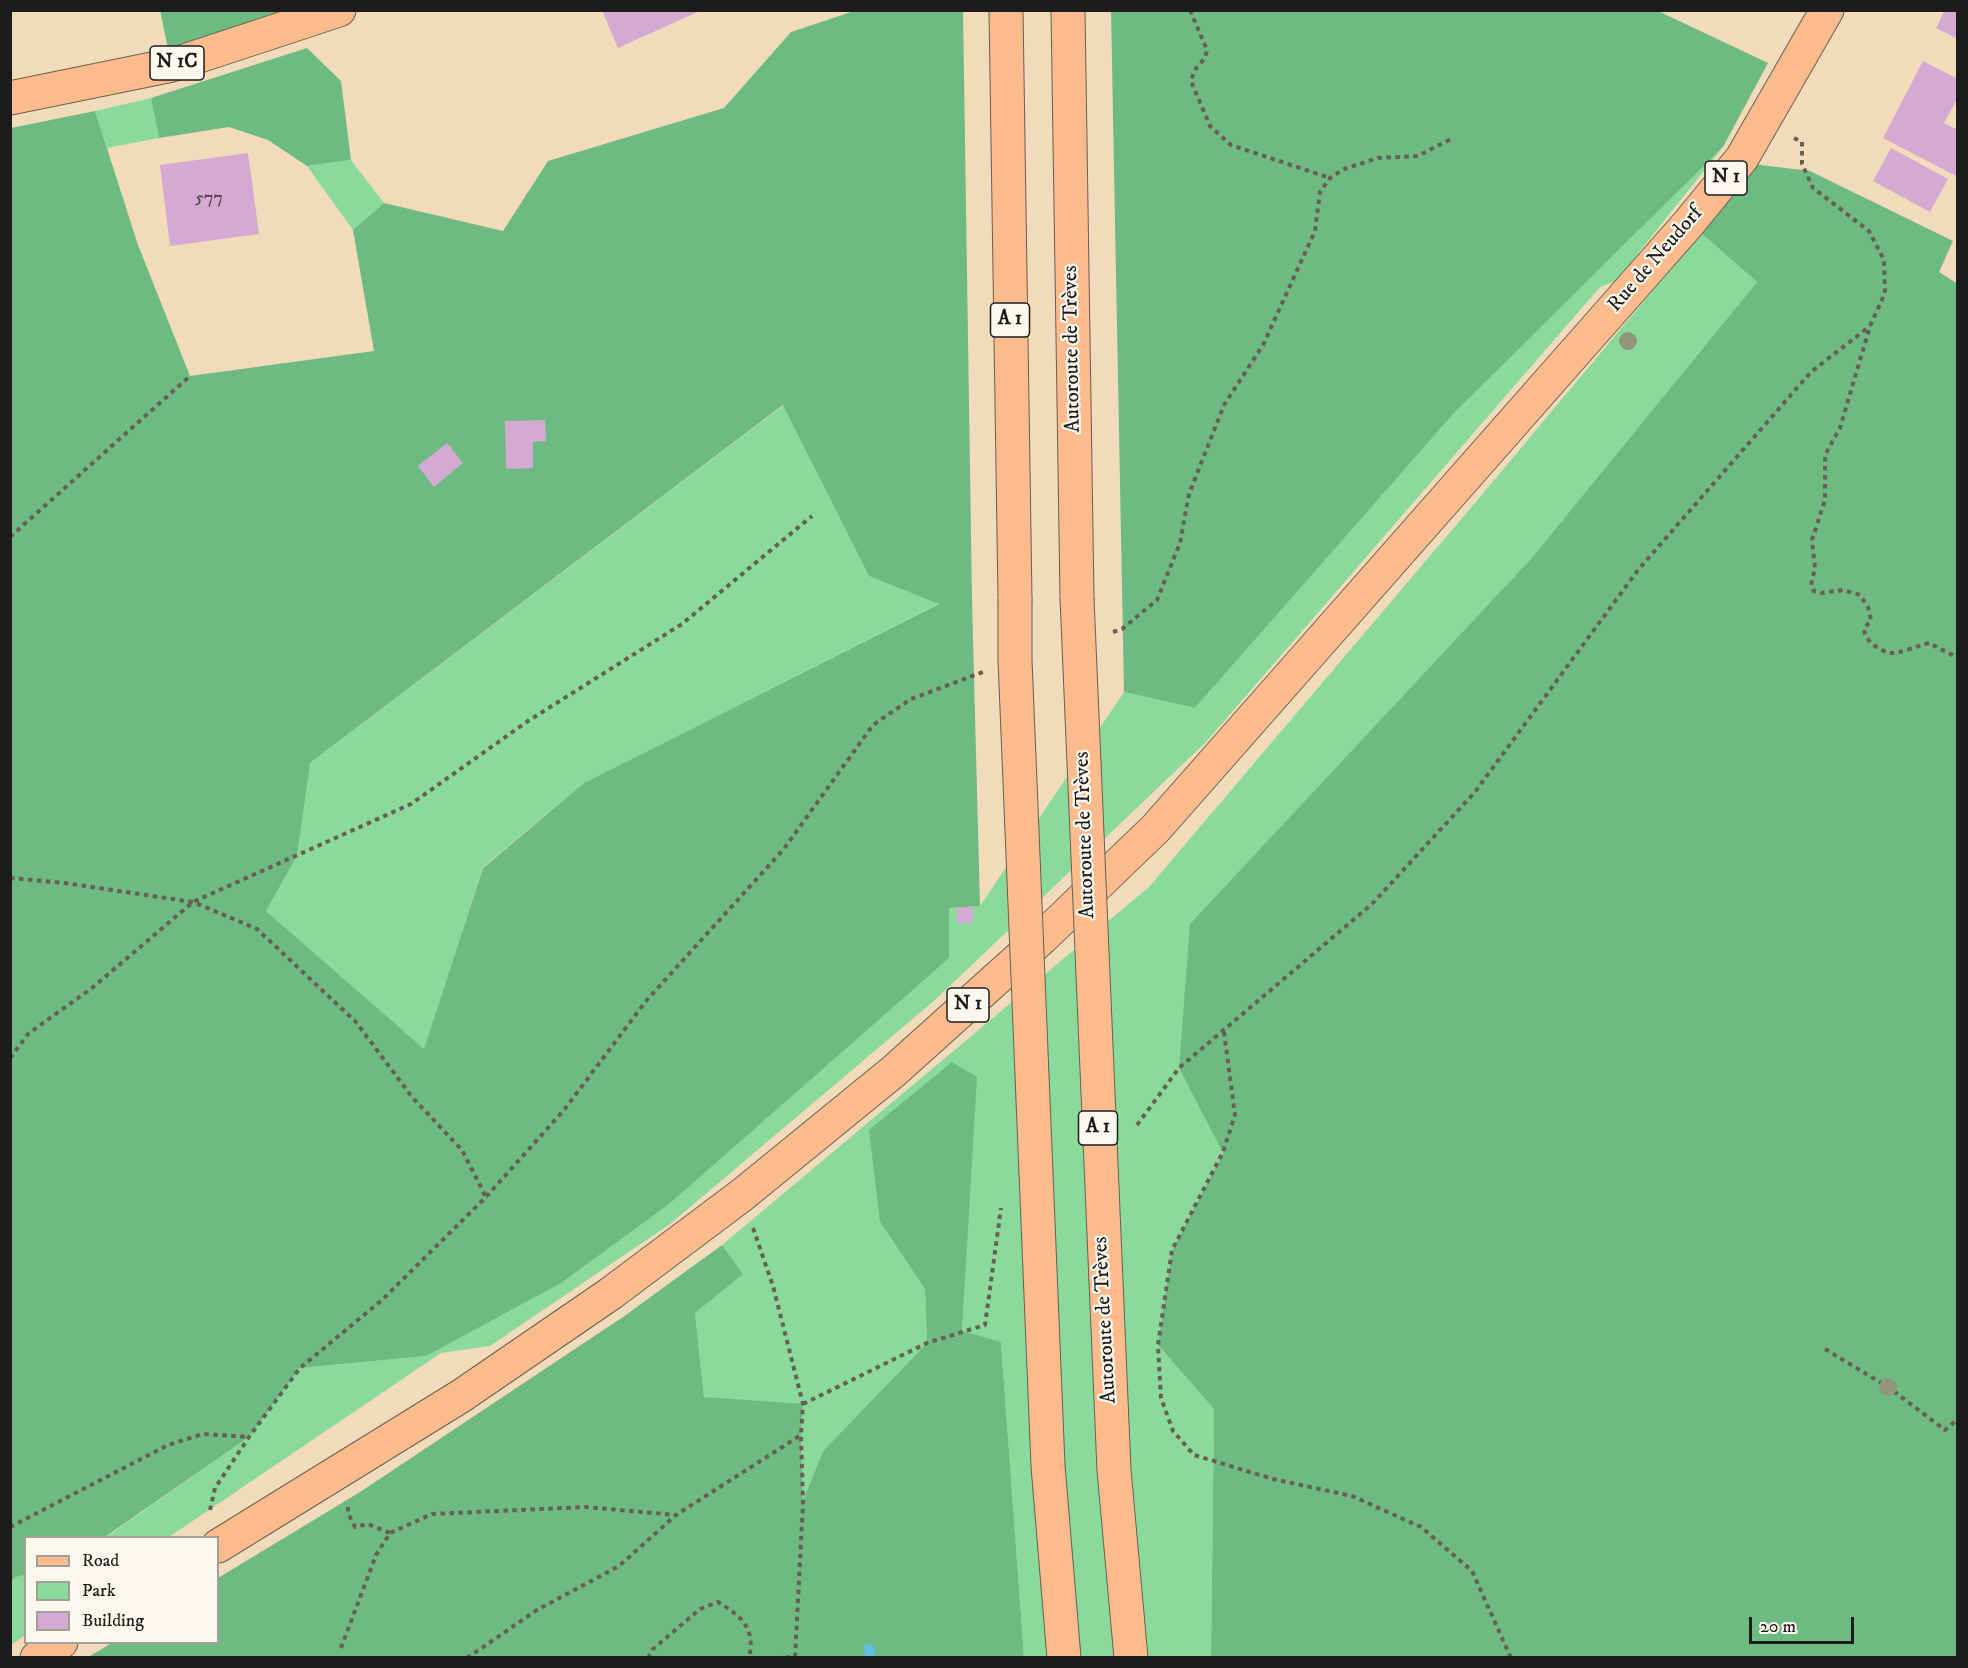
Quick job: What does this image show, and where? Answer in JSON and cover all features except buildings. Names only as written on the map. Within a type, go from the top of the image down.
[{"type":"main road","name":"N 1C","points":[[10,98],[172,65],[339,10]]},
{"type":"main road","name":"Rue de Neudorf","points":[[742,1195],[894,1071],[1044,936],[1156,828],[1599,326],[1742,158],[1827,10]]},
{"type":"main road","name":"Autoroute de Trèves","points":[[1068,25],[1077,598],[1106,1316],[1114,1470],[1131,1658]]},
{"type":"main road","name":"A 1","points":[[1006,26],[1016,683],[1048,1466],[1064,1658]]},
{"type":"main road","name":"N 1","points":[[219,1545],[461,1396],[610,1294],[742,1195]]},
{"type":"main road","points":[[37,1658],[58,1644]]},
{"type":"path","points":[[1190,10],[1208,50],[1205,58],[1194,71],[1191,81],[1210,126],[1231,145],[1330,178]]},
{"type":"path","points":[[1764,120],[1802,142],[1802,164],[1813,188],[1869,231],[1884,260],[1885,293],[1870,326],[1840,428],[1825,455],[1825,500],[1812,540],[1815,568],[1811,585],[1814,591],[1821,593],[1843,590],[1860,595],[1868,607],[1871,620],[1864,629],[1865,636],[1874,645],[1892,653],[1929,643],[1958,658]]},
{"type":"path","points":[[1180,543],[1189,494],[1224,405],[1263,345],[1316,231],[1320,192],[1330,178],[1344,170],[1378,158],[1418,156],[1451,139]]},
{"type":"path","points":[[1137,1125],[1179,1068],[1380,896],[1475,792],[1638,570],[1811,372],[1870,326]]},
{"type":"path","points":[[10,537],[190,376]]},
{"type":"path","points":[[10,1058],[28,1034],[92,988],[193,902],[411,804],[528,721],[682,624],[812,516]]},
{"type":"path","points":[[216,1536],[208,1516],[215,1488],[300,1368],[381,1300],[486,1197],[564,1110],[646,1001],[783,850],[873,725],[911,699],[974,675]]},
{"type":"path","points":[[10,878],[65,883],[193,902],[257,929],[356,1022],[412,1097],[462,1150],[486,1197]]},
{"type":"path","points":[[1224,1031],[1235,1115],[1223,1152],[1172,1250],[1158,1345],[1161,1398],[1173,1431],[1194,1455],[1273,1479],[1352,1496],[1421,1527],[1472,1570],[1511,1658]]},
{"type":"path","points":[[742,1195],[773,1286],[803,1404],[801,1436],[803,1503],[795,1657],[777,1658]]},
{"type":"path","points":[[803,1404],[927,1342],[985,1325]]},
{"type":"path","points":[[1826,1349],[1888,1387],[1945,1430],[1958,1419]]},
{"type":"path","points":[[10,1527],[168,1444],[203,1434],[249,1437]]},
{"type":"path","points":[[467,1658],[537,1610],[619,1566],[676,1515],[801,1436]]},
{"type":"path","points":[[349,1467],[348,1513],[355,1527],[368,1524],[390,1533]]},
{"type":"path","points":[[341,1648],[376,1556],[390,1533],[432,1514],[586,1507],[676,1515]]},
{"type":"path","points":[[648,1658],[653,1649],[700,1608],[718,1602],[734,1612],[749,1629],[752,1645],[749,1658]]},
{"type":"green space","points":[[160,10],[281,10],[281,11],[168,49]]},
{"type":"green space","points":[[854,11],[963,11],[972,600],[980,906],[949,908],[949,958],[669,1204],[561,1283],[426,1356],[300,1368],[249,1437],[106,1536],[24,1536],[24,1575],[16,1577],[11,1582],[11,128],[95,111],[138,245],[190,376],[374,351],[353,230],[384,203],[503,231],[548,161],[724,108],[791,32]],"holes":[[[783,405],[869,576],[939,604],[584,783],[483,868],[424,1049],[266,911],[297,856],[310,763]]]},
{"type":"green space","points":[[1111,11],[1658,11],[1768,63],[1723,147],[1455,412],[1195,708],[1124,692]]},
{"type":"green space","points":[[307,48],[341,81],[351,160],[307,166],[268,140],[229,127],[159,138],[151,98]]},
{"type":"green space","points":[[151,98],[159,138],[107,148],[95,111]]},
{"type":"green space","points":[[1723,147],[1616,281],[1600,287],[1206,742],[935,1000],[670,1224],[490,1346],[441,1353],[170,1536],[108,1536],[249,1437],[300,1368],[426,1356],[949,908],[980,906],[1124,692],[1195,708],[1455,412]]},
{"type":"green space","points":[[351,160],[384,203],[353,230],[307,166]]},
{"type":"green space","points":[[1753,164],[1810,171],[1953,241],[1939,272],[1958,284],[1957,1657],[1211,1657],[1214,1409],[1158,1345],[1172,1250],[1223,1153],[1179,1068],[1190,924],[1530,560],[1757,282],[1701,233]]},
{"type":"green space","points":[[1701,233],[1757,282],[1530,560],[1179,1068],[1223,1152],[1172,1250],[1158,1345],[1214,1409],[1211,1657],[1024,1657],[1001,1342],[962,1332],[976,1077],[880,1222],[925,1289],[927,1343],[823,1451],[803,1503],[801,1436],[803,1405],[704,1397],[695,1313],[742,1274],[722,1245],[1149,887]]},
{"type":"green space","points":[[784,405],[869,576],[940,603],[584,783],[483,867],[424,1050],[266,911],[297,856],[309,764]]},
{"type":"green space","points":[[952,1062],[977,1077],[962,1331],[1001,1342],[1024,1657],[88,1657],[110,1644],[219,1644],[219,1577],[360,1492],[623,1317],[722,1245],[743,1274],[695,1313],[704,1397],[803,1404],[801,1436],[803,1501],[823,1451],[927,1343],[925,1289],[880,1222],[869,1130]]},
{"type":"green space","points":[[24,1575],[24,1636],[11,1645],[11,1582],[16,1577]]},
{"type":"waterway","points":[[869,1649],[871,1658]]}]
